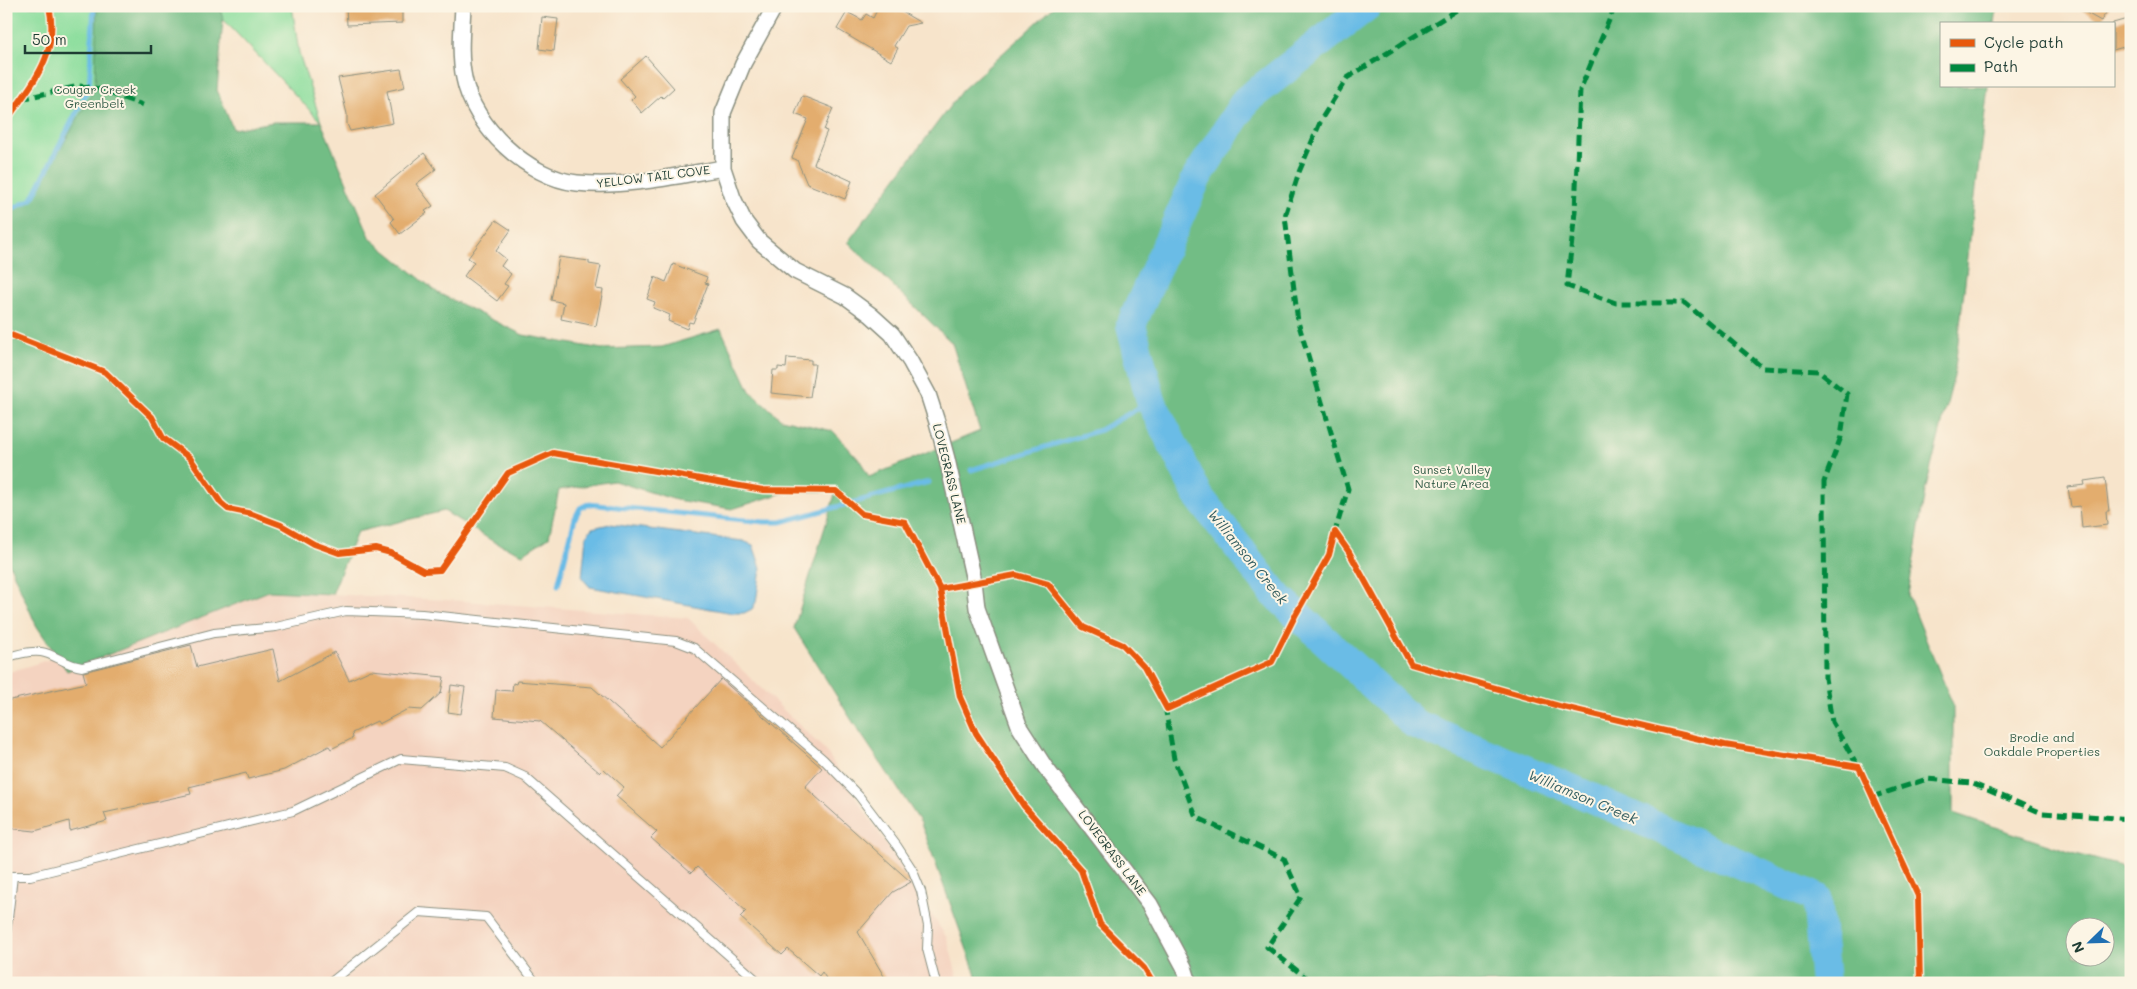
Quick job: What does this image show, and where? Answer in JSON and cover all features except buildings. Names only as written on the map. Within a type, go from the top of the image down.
[{"type":"street","name":"YELLOW TAIL COVE","points":[[463,6],[460,49],[464,79],[472,100],[489,129],[504,146],[523,161],[548,175],[574,183],[597,184],[724,168]]},
{"type":"street","name":"LOVEGRASS LANE","points":[[775,6],[742,64],[724,114],[724,168],[740,214],[758,241],[795,270],[845,296],[871,315],[892,334],[910,361],[928,394],[937,422],[947,458],[974,581],[976,608],[1020,728],[1045,767],[1150,904],[1184,967],[1189,983]]},
{"type":"lane","points":[[6,658],[23,653],[42,652],[68,666],[82,667],[214,633],[276,627],[346,611],[422,614],[676,641],[694,648],[824,759],[860,796],[907,862],[922,891],[928,926],[927,948],[936,983]]},
{"type":"lane","points":[[6,935],[10,876],[30,876],[293,811],[401,759],[505,768],[525,777],[760,983]]},
{"type":"lane","points":[[330,983],[419,912],[486,917],[536,983]]},
{"type":"shaded area","points":[[269,591],[464,601],[688,618],[826,751],[947,938],[959,983],[6,983],[6,673]]},
{"type":"green space","name":"Cougar Creek Greenbelt","points":[[6,6],[185,6],[6,401]]},
{"type":"green space","name":"Sunset Valley Nature Area","points":[[97,6],[219,6],[223,19],[217,90],[233,129],[274,122],[321,122],[371,239],[438,293],[523,335],[602,349],[662,347],[721,329],[750,391],[781,419],[833,431],[861,462],[869,477],[980,431],[952,343],[848,242],[962,90],[1055,6],[1997,6],[1995,22],[1940,22],[1940,88],[1988,88],[1954,376],[1925,491],[1908,595],[1953,705],[1953,813],[2069,852],[2131,869],[2131,983],[979,983],[921,823],[851,719],[794,628],[836,491],[789,491],[732,509],[676,500],[614,481],[559,490],[549,537],[523,554],[494,542],[444,511],[357,532],[332,594],[269,591],[67,671],[36,625],[6,556],[6,212],[32,199],[95,88]]},
{"type":"green space","points":[[219,6],[292,6],[299,53],[321,122],[223,19]]},
{"type":"water","points":[[610,524],[743,541],[753,545],[761,568],[756,602],[752,609],[744,613],[733,613],[590,587],[582,578],[586,536],[592,528]]},
{"type":"waterway","points":[[6,212],[32,199],[89,88],[94,6]]},
{"type":"waterway","name":"Williamson Creek","points":[[1367,6],[1246,100],[1197,177],[1131,325],[1151,401],[1199,497],[1274,593],[1415,724],[1569,788],[1817,898],[1825,983]]},
{"type":"waterway","points":[[971,470],[1100,430],[1151,401]]},
{"type":"waterway","points":[[558,585],[575,518],[580,508],[588,504],[764,522],[781,522],[929,482]]},
{"type":"marked path","points":[[1334,535],[1348,489],[1298,322],[1285,216],[1299,172],[1322,118],[1347,78],[1463,6]]},
{"type":"marked path","points":[[1615,6],[1580,90],[1575,212],[1567,286],[1616,303],[1685,303],[1763,368],[1818,371],[1847,394],[1841,437],[1824,482],[1825,678],[1832,722],[1859,768]]},
{"type":"marked path","points":[[21,99],[79,86],[95,88],[143,105]]},
{"type":"marked path","points":[[1165,706],[1174,759],[1196,817],[1284,859],[1301,897],[1267,947],[1313,983]]},
{"type":"marked path","points":[[1872,797],[1927,779],[1971,783],[2042,813],[2131,819]]},
{"type":"cycle path","points":[[6,121],[34,81],[47,54],[51,39],[49,6]]},
{"type":"cycle path","points":[[6,333],[105,372],[152,417],[163,438],[190,458],[221,503],[228,509],[252,514],[281,525],[314,544],[339,553],[376,549],[391,553],[424,571],[440,570],[508,473],[553,453],[763,490],[836,491],[862,514],[905,522],[940,589],[1016,575],[1048,584],[1083,627],[1123,645],[1144,667],[1167,709],[1272,662],[1329,555],[1335,532]]},
{"type":"cycle path","points":[[1335,532],[1349,552],[1411,664],[1559,706],[1725,745],[1859,767],[1918,896],[1920,983]]},
{"type":"cycle path","points":[[940,589],[960,697],[976,733],[1024,806],[1081,870],[1100,924],[1144,968],[1153,983]]},
{"type":"park label","name":"Brodie and Oakdale Properties","points":[[2042,745]]}]
